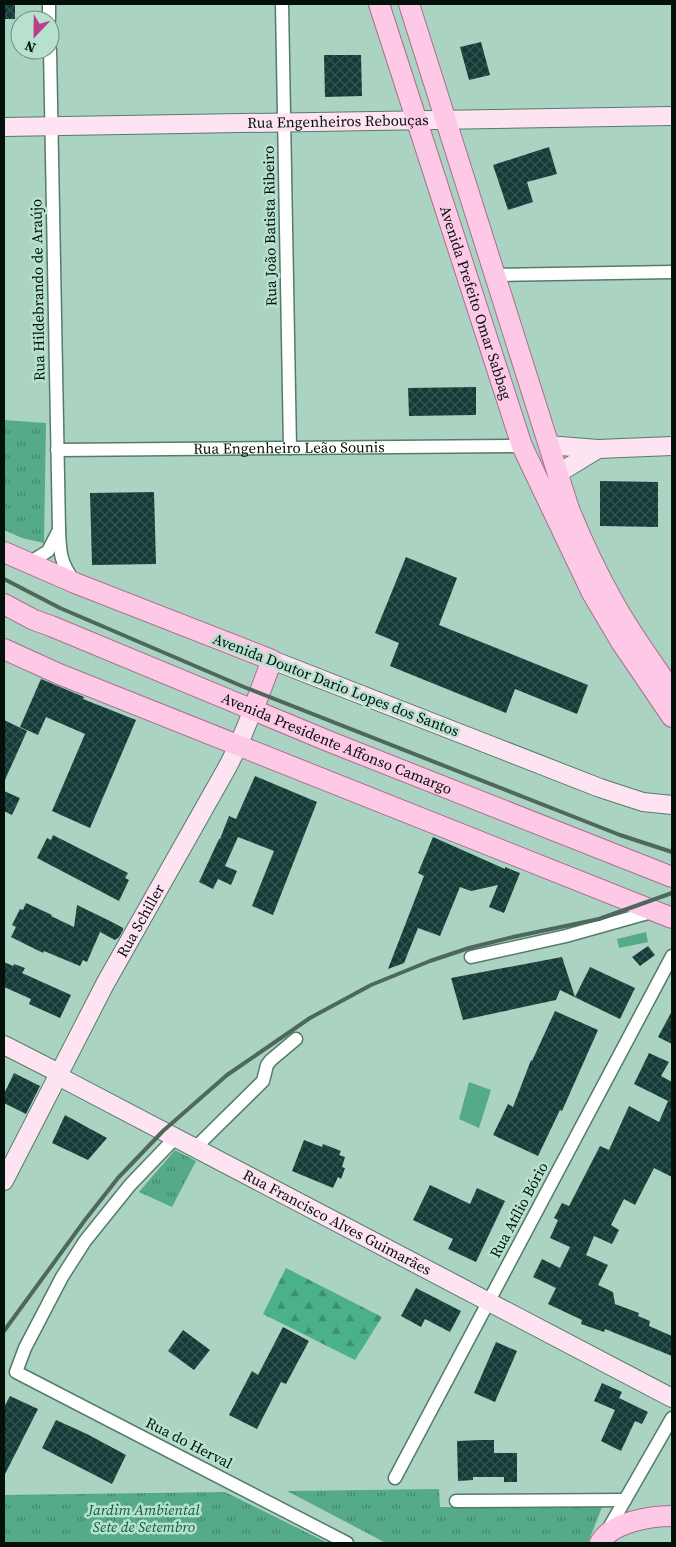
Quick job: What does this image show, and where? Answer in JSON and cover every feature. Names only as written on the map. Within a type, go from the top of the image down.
[{"type":"main road","name":"Avenida Prefeito Omar Sabbag","points":[[379,4],[522,446],[598,590]]},
{"type":"main road","name":"Avenida Prefeito Omar Sabbag","points":[[409,4],[557,474],[598,590]]},
{"type":"main road","name":"Avenida Doutor Dario Lopes dos Santos","points":[[4,552],[75,583],[272,660]]},
{"type":"main road","points":[[598,590],[628,626],[672,691]]},
{"type":"main road","points":[[598,590],[616,634],[672,717]]},
{"type":"main road","name":"Avenida Presidente Affonso Camargo","points":[[4,604],[34,620],[252,710],[672,877]]},
{"type":"main road","points":[[4,649],[59,674],[238,746],[664,914]]},
{"type":"main road","name":"Rua Schiller","points":[[252,710],[272,660]]},
{"type":"main road","points":[[602,1540],[621,1526],[654,1516],[672,1516]]},
{"type":"main road","points":[[621,1526],[672,1527]]},
{"type":"street","name":"Rua João Batista Ribeiro","points":[[282,4],[290,448]]},
{"type":"street","name":"Rua Hildebrando de Araújo","points":[[50,60],[59,530],[62,562],[75,583]]},
{"type":"street","name":"Rua Engenheiros Rebouças","points":[[4,127],[672,116]]},
{"type":"street","points":[[495,276],[672,272]]},
{"type":"street","points":[[548,445],[598,449],[672,446]]},
{"type":"street","name":"Rua Engenheiro Leão Sounis","points":[[57,450],[522,446]]},
{"type":"street","points":[[557,474],[598,449]]},
{"type":"street","points":[[29,564],[48,551],[59,530]]},
{"type":"street","name":"Avenida Doutor Dario Lopes dos Santos","points":[[272,660],[600,788],[644,802],[672,805]]},
{"type":"street","name":"Rua Schiller","points":[[4,1181],[105,984],[238,746],[252,710]]},
{"type":"street","points":[[471,957],[664,914]]},
{"type":"street","name":"Rua Atílio Bório","points":[[395,1478],[672,956]]},
{"type":"street","points":[[195,1148],[262,1081],[267,1065],[271,1060],[296,1040]]},
{"type":"street","name":"Rua Francisco Alves Guimarães","points":[[4,1045],[53,1070],[58,1076],[672,1398]]},
{"type":"street","name":"Rua do Herval","points":[[176,1138],[130,1185],[85,1241],[62,1278],[25,1348],[16,1372],[347,1543]]},
{"type":"street","points":[[602,1540],[672,1418]]},
{"type":"street","points":[[456,1500],[625,1500]]},
{"type":"green space","points":[[4,420],[46,423],[44,543],[22,538],[4,530]]},
{"type":"green space","points":[[646,932],[648,942],[619,948],[617,939]]},
{"type":"green space","points":[[469,1082],[491,1090],[479,1128],[459,1119]]},
{"type":"green space","points":[[175,1150],[196,1161],[172,1207],[139,1192]]},
{"type":"green space","points":[[286,1268],[382,1317],[355,1360],[263,1314]]},
{"type":"green space","points":[[439,1489],[440,1507],[602,1507],[588,1543],[386,1543],[287,1491]]},
{"type":"green space","name":"Jardim Ambiental Sete de Setembro","points":[[225,1492],[328,1543],[4,1543],[4,1495]]},
{"type":"building","points":[[4,4],[15,4],[15,10],[10,10],[10,19],[4,19]]},
{"type":"building","points":[[481,42],[490,75],[469,80],[460,47]]},
{"type":"building","points":[[324,55],[361,55],[362,96],[325,97]]},
{"type":"building","points":[[549,147],[557,174],[527,182],[533,202],[508,210],[493,165]]},
{"type":"building","points":[[476,387],[476,415],[409,416],[408,388]]},
{"type":"building","points":[[600,481],[658,482],[658,527],[600,526]]},
{"type":"building","points":[[154,492],[156,564],[92,565],[90,493]]},
{"type":"building","points":[[406,557],[457,578],[439,625],[588,685],[577,714],[515,689],[506,713],[390,666],[399,643],[375,633]]},
{"type":"building","points":[[41,679],[84,697],[83,699],[136,720],[90,828],[52,811],[85,734],[46,717],[38,735],[20,727]]},
{"type":"building","points":[[4,720],[27,731],[4,782]]},
{"type":"building","points":[[255,776],[317,802],[273,915],[252,906],[274,851],[238,837],[225,866],[237,871],[231,885],[218,879],[213,889],[199,882],[229,816],[236,819]]},
{"type":"building","points":[[4,791],[20,798],[12,815],[4,811]]},
{"type":"building","points":[[53,835],[128,873],[125,878],[129,880],[119,901],[37,858],[47,838],[51,840]]},
{"type":"building","points":[[433,837],[505,869],[505,867],[520,873],[504,913],[489,907],[498,885],[471,891],[460,887],[440,936],[418,928],[404,963],[388,969],[424,876],[418,873]]},
{"type":"building","points":[[26,903],[74,927],[77,905],[112,922],[123,928],[123,930],[115,940],[100,932],[87,962],[83,960],[80,966],[44,951],[43,953],[11,937],[16,927],[12,925],[20,909],[23,910]]},
{"type":"building","points":[[648,946],[655,955],[640,966],[632,957]]},
{"type":"building","points":[[562,957],[575,997],[590,967],[635,988],[620,1019],[560,990],[556,1000],[463,1020],[451,978]]},
{"type":"building","points":[[4,962],[25,968],[22,973],[71,995],[60,1018],[29,1004],[31,999],[4,987]]},
{"type":"building","points":[[555,1011],[598,1030],[562,1111],[560,1110],[538,1156],[493,1135],[508,1104],[513,1107],[531,1060]]},
{"type":"building","points":[[672,1011],[672,1044],[658,1037]]},
{"type":"building","points":[[649,1053],[669,1062],[661,1076],[672,1082],[672,1177],[654,1168],[635,1205],[624,1199],[611,1225],[619,1230],[612,1244],[594,1236],[586,1255],[608,1265],[598,1285],[613,1292],[615,1304],[639,1313],[638,1316],[650,1321],[649,1326],[672,1336],[672,1356],[605,1329],[604,1332],[581,1324],[582,1320],[548,1304],[556,1288],[533,1277],[542,1259],[560,1268],[570,1247],[550,1238],[558,1220],[554,1218],[562,1203],[569,1206],[600,1146],[609,1150],[629,1106],[659,1122],[668,1101],[634,1084]]},
{"type":"building","points":[[14,1073],[40,1086],[26,1114],[4,1103],[4,1094]]},
{"type":"building","points":[[65,1115],[107,1138],[88,1160],[52,1143]]},
{"type":"building","points":[[304,1140],[322,1147],[323,1144],[341,1151],[339,1155],[345,1157],[342,1167],[345,1168],[341,1179],[338,1177],[333,1188],[292,1171]]},
{"type":"building","points":[[430,1185],[470,1204],[477,1188],[505,1201],[476,1262],[448,1249],[453,1239],[413,1220]]},
{"type":"building","points":[[416,1288],[461,1311],[450,1332],[425,1319],[421,1327],[401,1316]]},
{"type":"building","points":[[283,1327],[309,1341],[286,1384],[281,1382],[257,1429],[229,1415],[252,1371],[258,1375]]},
{"type":"building","points":[[183,1330],[210,1350],[194,1370],[168,1351]]},
{"type":"building","points":[[496,1342],[517,1351],[495,1402],[474,1393]]},
{"type":"building","points":[[602,1383],[622,1392],[619,1398],[648,1412],[642,1424],[635,1421],[621,1451],[601,1441],[615,1410],[594,1401]]},
{"type":"building","points":[[10,1396],[38,1409],[4,1476],[4,1407]]},
{"type":"building","points":[[56,1420],[126,1455],[112,1484],[42,1448]]},
{"type":"building","points":[[494,1440],[494,1453],[517,1453],[517,1482],[504,1482],[504,1477],[473,1477],[473,1480],[458,1481],[457,1441]]},
{"type":"railway","points":[[4,579],[60,608],[244,687],[620,835],[672,852]]},
{"type":"railway","points":[[4,1331],[118,1178],[163,1131],[227,1075],[310,1018],[371,985],[430,961],[469,948],[513,937],[599,919],[672,893]]}]
